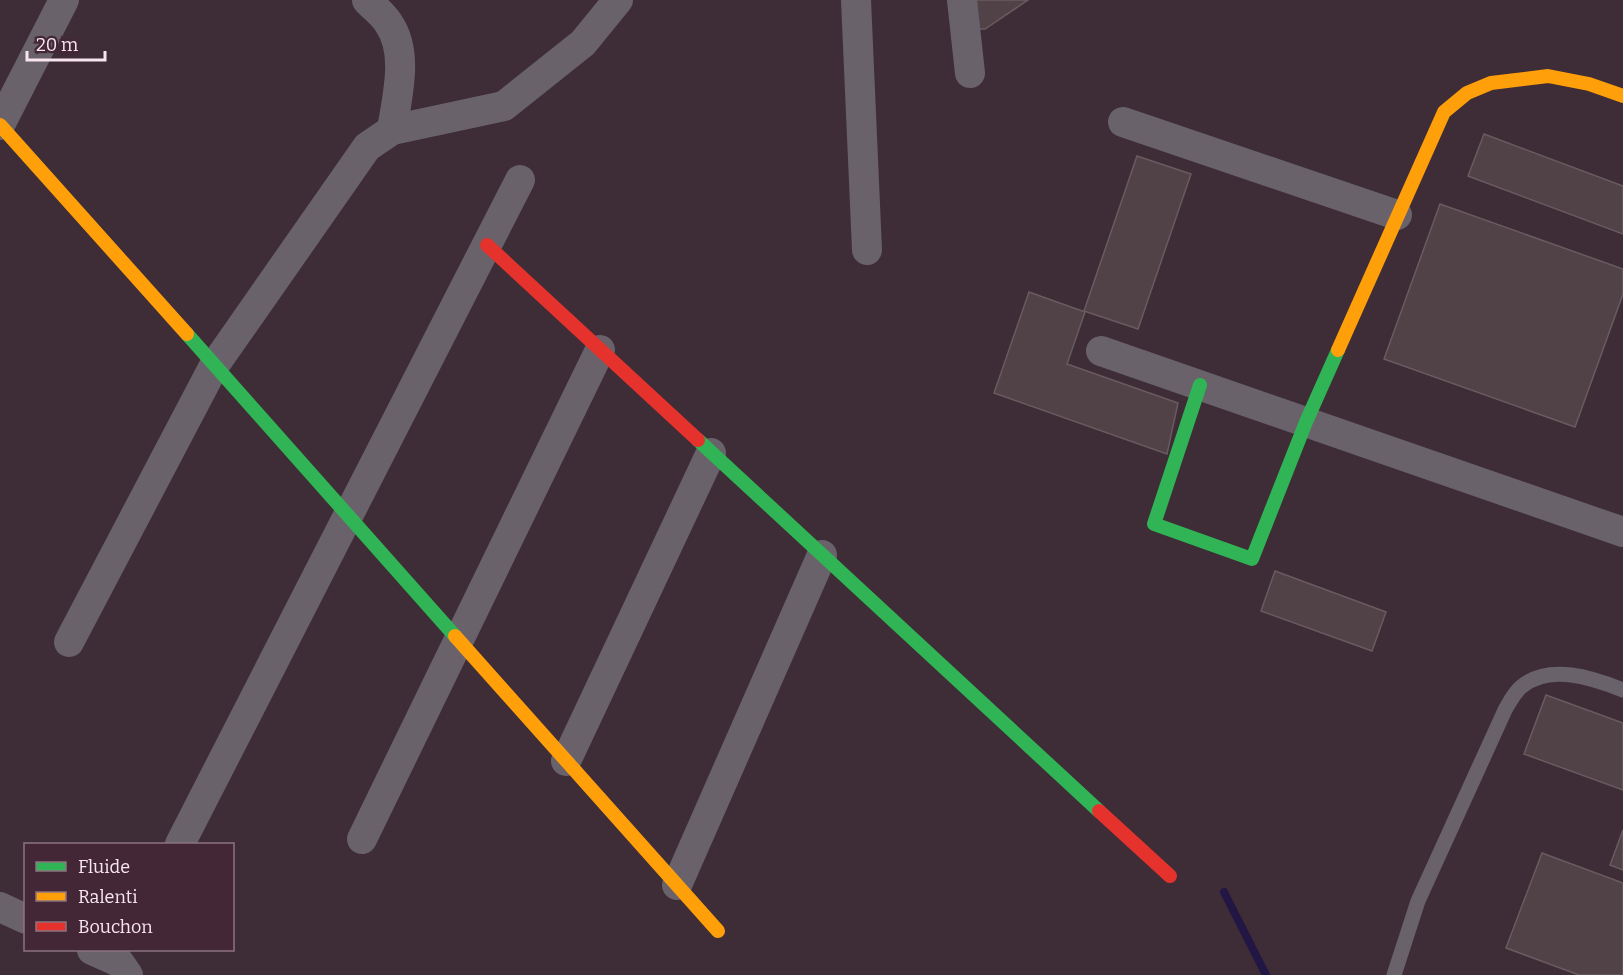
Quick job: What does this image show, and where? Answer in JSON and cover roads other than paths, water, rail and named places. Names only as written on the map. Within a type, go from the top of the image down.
[{"type":"street","points":[[64,0],[0,125],[718,931]]},
{"type":"street","points":[[367,0],[389,23],[398,41],[400,68],[392,130]]},
{"type":"street","points":[[69,642],[214,366],[367,147],[392,130],[504,106],[583,43],[618,0]]},
{"type":"street","points":[[856,0],[867,250]]},
{"type":"street","points":[[962,0],[970,73]]},
{"type":"street","points":[[1200,385],[1154,524],[1252,559],[1306,422],[1444,112],[1467,93],[1491,83],[1548,76],[1589,84],[1623,96]]},
{"type":"street","points":[[1122,122],[1397,214]]},
{"type":"street","points":[[181,843],[520,180]]},
{"type":"street","points":[[487,245],[1170,876]]},
{"type":"street","points":[[362,839],[600,350]]},
{"type":"street","points":[[1101,351],[1623,532]]},
{"type":"street","points":[[566,760],[711,453]]},
{"type":"street","points":[[677,885],[822,555]]},
{"type":"street","points":[[0,908],[24,918]]},
{"type":"street","points":[[95,951],[124,962]]},
{"type":"lane","points":[[1394,975],[1418,902],[1505,710],[1521,687],[1545,675],[1573,675],[1623,690]]},
{"type":"waterway","points":[[1224,892],[1266,975]]}]
